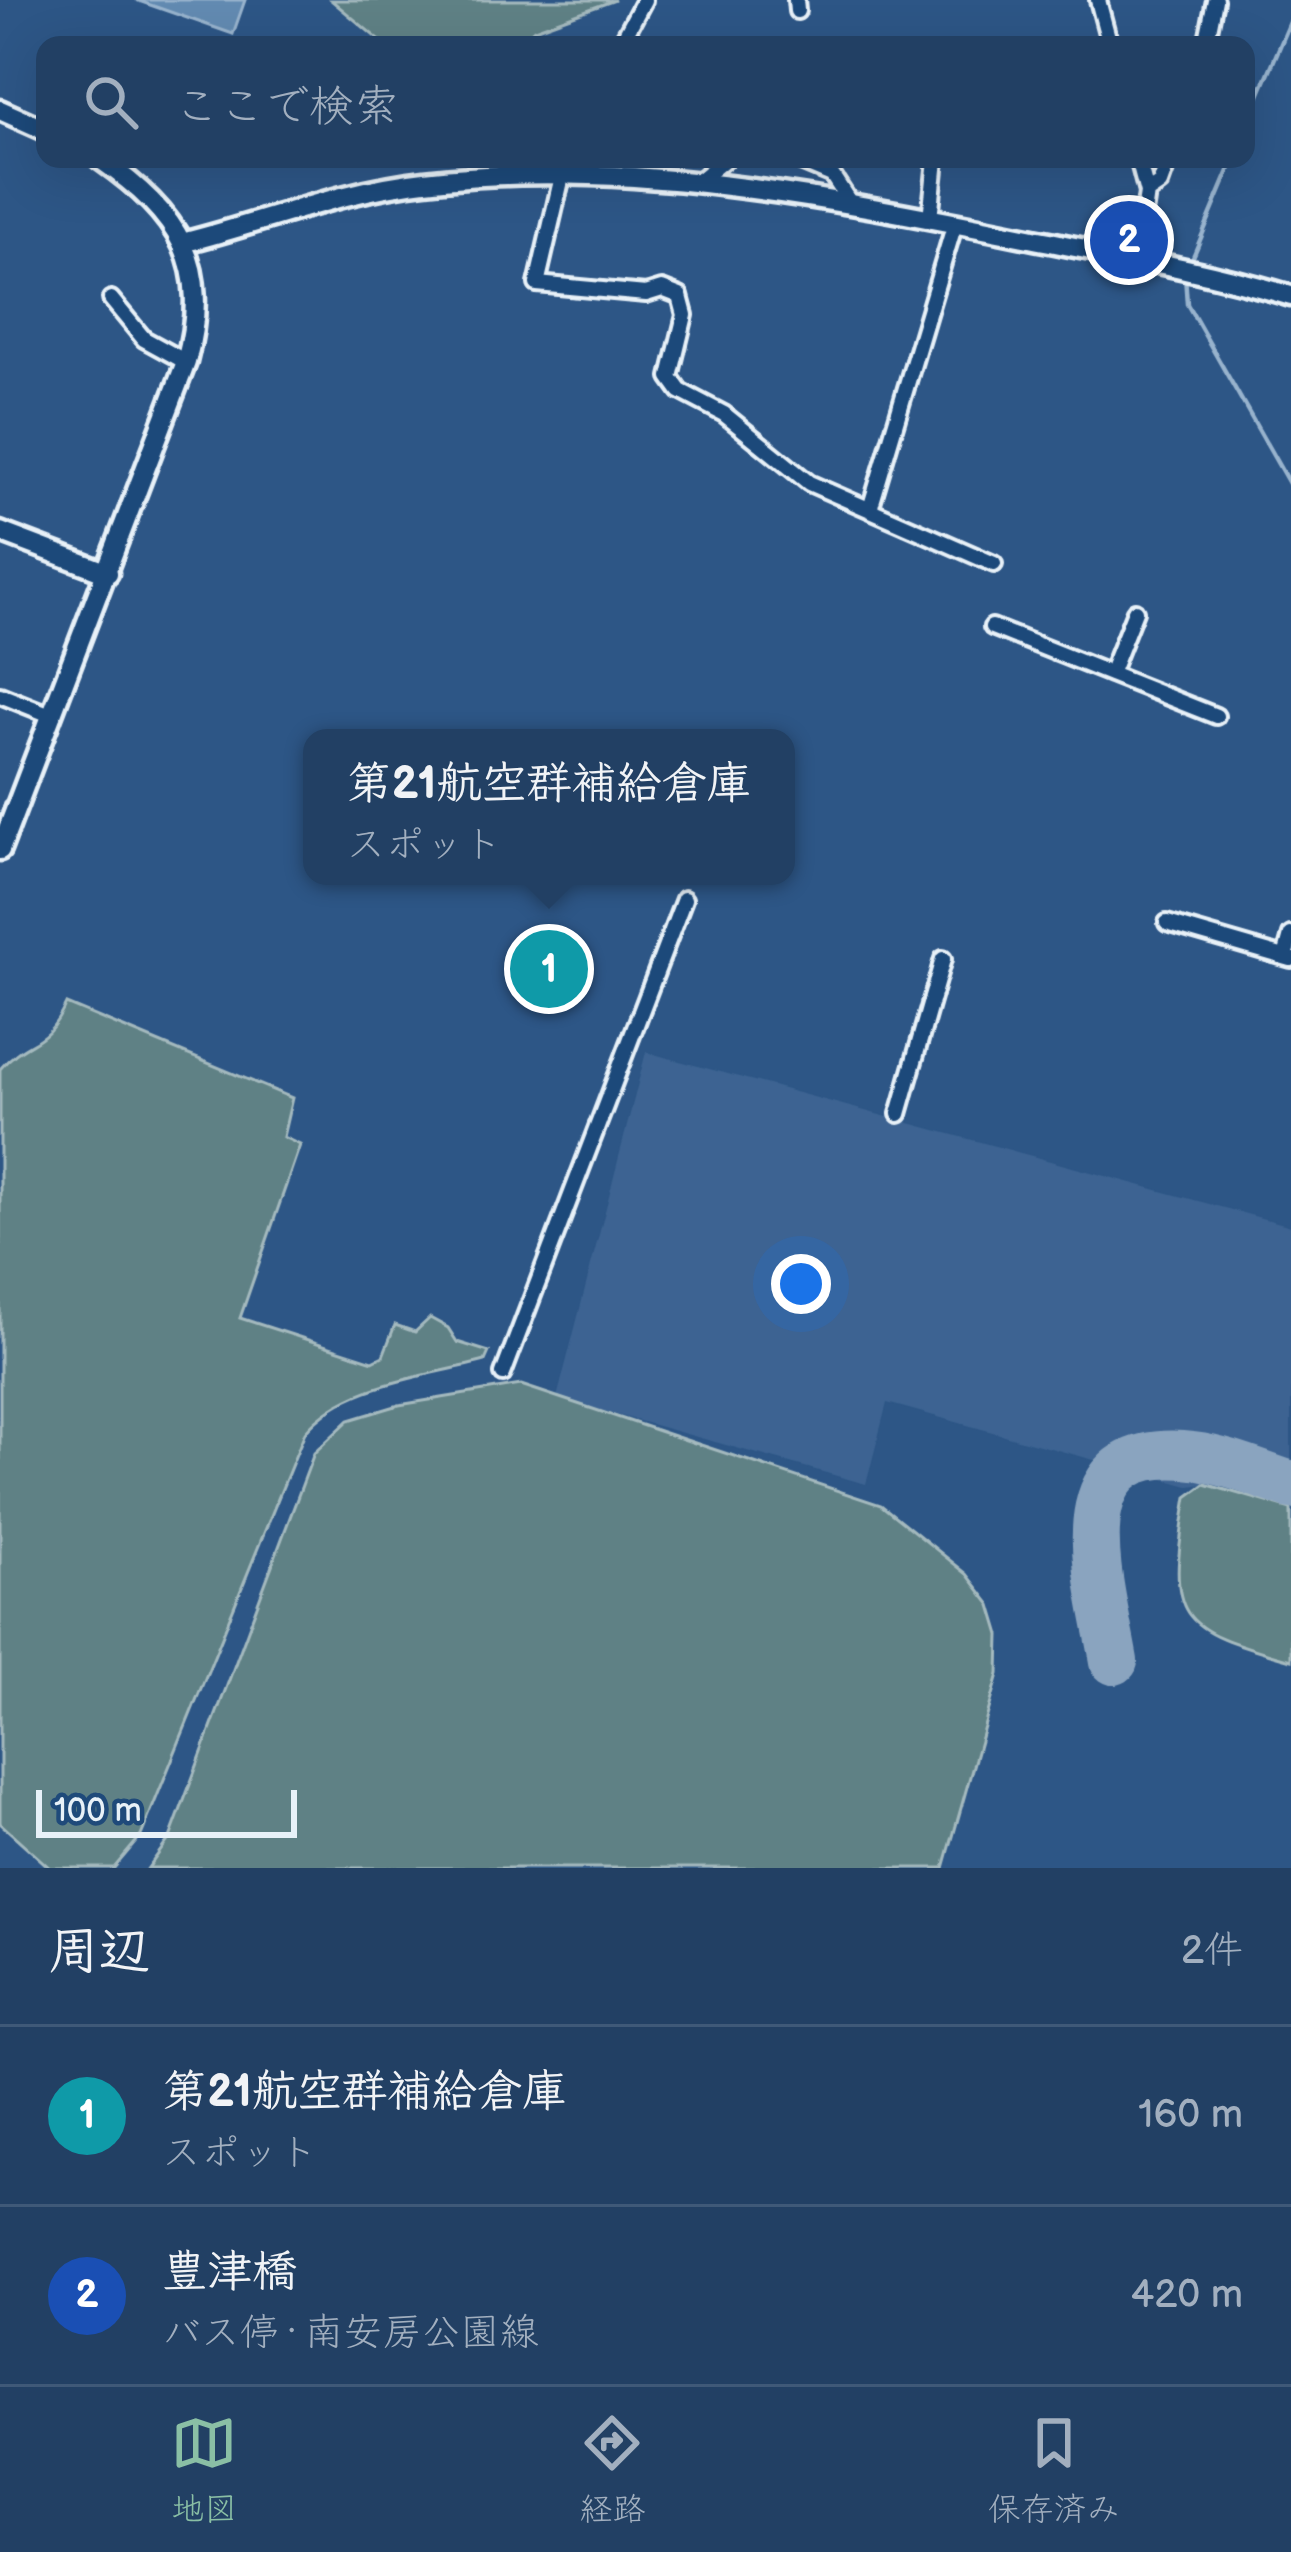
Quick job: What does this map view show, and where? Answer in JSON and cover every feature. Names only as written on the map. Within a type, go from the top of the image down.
[{"type":"main road","points":[[0,110],[36,126]]},
{"type":"main road","points":[[0,850],[186,362],[199,300],[186,242],[112,168]]},
{"type":"main road","points":[[186,242],[423,181],[553,168]]},
{"type":"main road","points":[[571,168],[955,223],[1185,266],[1291,296]]},
{"type":"main road","points":[[0,532],[108,573]]},
{"type":"street","points":[[625,36],[644,0]]},
{"type":"street","points":[[1098,0],[1107,36]]},
{"type":"street","points":[[1208,36],[1215,0]]},
{"type":"street","points":[[563,168],[538,284],[646,294],[662,289],[680,296],[685,315],[670,377],[680,391],[724,414],[809,483],[994,564]]},
{"type":"street","points":[[696,183],[714,168]]},
{"type":"street","points":[[815,168],[832,175],[852,206]]},
{"type":"street","points":[[930,219],[935,168]]},
{"type":"street","points":[[1138,256],[1147,193],[1140,168]]},
{"type":"street","points":[[1147,193],[1160,184],[1166,168]]},
{"type":"street","points":[[870,509],[955,223]]},
{"type":"street","points":[[111,299],[144,338],[186,362]]},
{"type":"street","points":[[1110,674],[1136,611]]},
{"type":"street","points":[[992,627],[1216,716]]},
{"type":"street","points":[[0,695],[53,716]]},
{"type":"street","points":[[503,1374],[684,899]]},
{"type":"street","points":[[1167,923],[1288,958],[1291,935]]},
{"type":"street","points":[[899,1114],[943,959]]},
{"type":"shaded area","points":[[136,0],[245,0],[233,34]]},
{"type":"shaded area","points":[[646,1052],[1291,1226],[1291,1509],[1205,1484],[1189,1486],[887,1403],[866,1484],[557,1398]]},
{"type":"green space","points":[[331,0],[615,0],[534,29],[527,36],[374,36]]},
{"type":"green space","points":[[66,1004],[292,1098],[283,1137],[300,1145],[240,1318],[373,1361],[383,1356],[395,1325],[415,1332],[430,1318],[448,1328],[457,1342],[489,1352],[485,1361],[364,1392],[342,1402],[305,1432],[141,1836],[114,1868],[50,1868],[0,1823],[0,1069],[51,1029]]},
{"type":"green space","points":[[521,1385],[881,1505],[967,1574],[991,1605],[1000,1635],[999,1674],[944,1868],[148,1868],[170,1838],[314,1453],[349,1420],[399,1405]]},
{"type":"green space","points":[[1205,1484],[1291,1509],[1291,1660],[1223,1638],[1188,1613],[1180,1595],[1181,1538],[1187,1497]]},
{"type":"waterway","points":[[1255,105],[1291,20]]},
{"type":"waterway","points":[[1190,264],[1230,168]]},
{"type":"waterway","points":[[1185,275],[1187,304],[1291,487]]},
{"type":"taxiway","points":[[1114,1661],[1096,1556],[1096,1521],[1104,1492],[1120,1469],[1149,1457],[1193,1456],[1291,1485]]},
{"type":"place","name":"豊津橋","points":[[1129,240]]},
{"type":"place","name":"第21航空群補給倉庫","points":[[549,969]]}]
